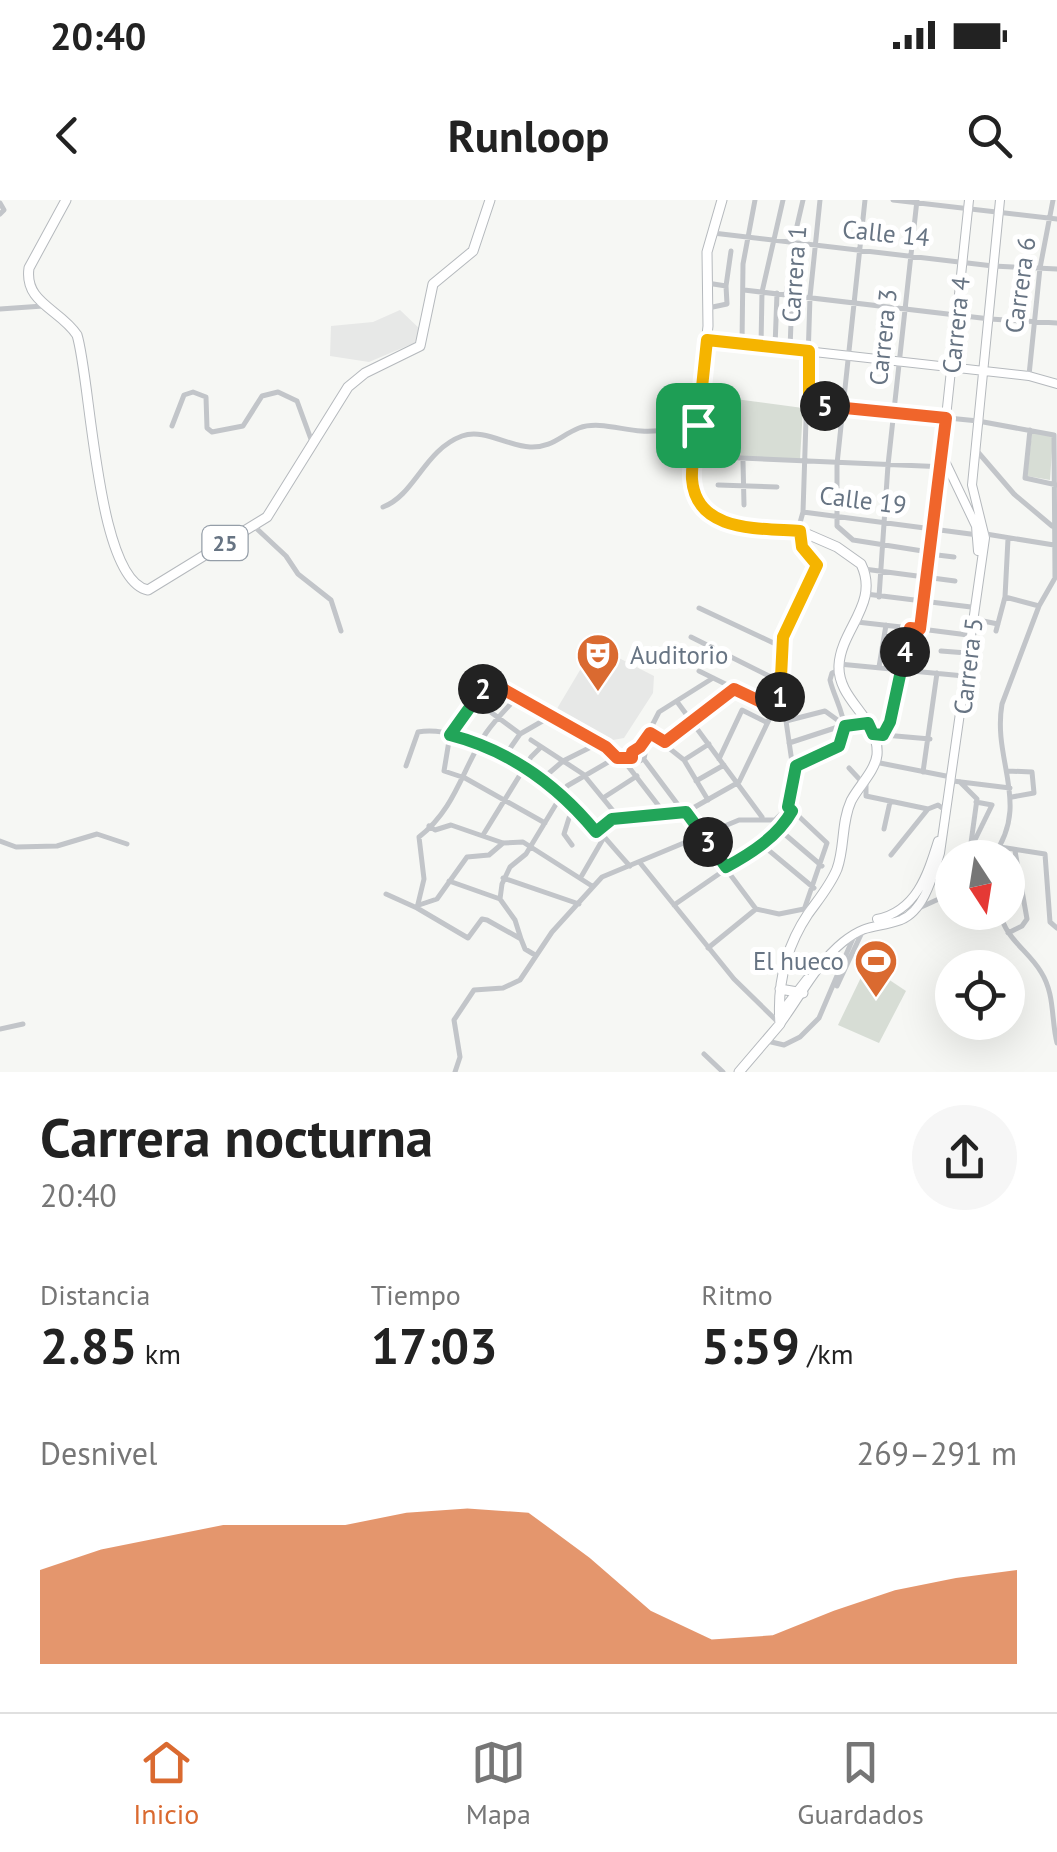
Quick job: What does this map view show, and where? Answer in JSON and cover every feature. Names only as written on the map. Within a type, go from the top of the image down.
[{"type":"main road","name":"25","points":[[66,200],[34,259],[28,274],[29,286],[68,324],[79,342],[107,518],[135,584],[143,590],[267,517],[341,395],[356,379],[420,346],[433,284],[473,251],[490,200]]},
{"type":"main road","points":[[722,200],[710,232],[707,340],[694,456],[695,494],[708,514],[745,527],[798,531],[836,547],[863,568],[866,594],[839,667],[842,689],[875,731],[876,756],[846,816],[836,870],[792,944],[780,989],[780,1020]]},
{"type":"main road","points":[[780,989],[799,994]]},
{"type":"main road","name":"Carrera 5","points":[[755,1054],[780,1020]]},
{"type":"main road","points":[[739,1072],[755,1054]]},
{"type":"street","points":[[742,343],[746,238],[754,200]]},
{"type":"street","points":[[760,346],[762,292],[782,200]]},
{"type":"street","points":[[790,349],[789,294],[794,243],[804,200]]},
{"type":"street","name":"Carrera 1","points":[[798,531],[803,512],[810,297],[820,200]]},
{"type":"street","points":[[865,200],[836,464],[836,517],[843,534],[954,557]]},
{"type":"street","points":[[893,200],[968,204],[998,213],[1053,219]]},
{"type":"street","name":"Carrera 5","points":[[799,994],[826,959],[860,931],[897,921],[915,910],[931,881],[940,853],[954,780],[982,535],[972,485],[1000,200]]},
{"type":"street","name":"Carrera 6","points":[[1029,376],[1040,268],[1053,219],[1052,200]]},
{"type":"street","points":[[0,202],[4,210],[0,214]]},
{"type":"street","name":"Carrera 3","points":[[879,597],[888,465],[917,202]]},
{"type":"street","name":"Carrera 4","points":[[942,455],[968,204]]},
{"type":"street","name":"Calle 14","points":[[710,232],[993,266],[1057,269]]},
{"type":"street","points":[[708,308],[727,304],[731,251]]},
{"type":"street","points":[[707,283],[726,286]]},
{"type":"street","points":[[744,290],[957,316],[1057,323]]},
{"type":"street","points":[[776,347],[777,293]]},
{"type":"street","points":[[0,309],[46,306]]},
{"type":"street","points":[[707,340],[1029,376],[1057,384]]},
{"type":"street","points":[[172,426],[184,395],[193,392],[206,397],[207,428],[212,432],[243,426],[262,396],[278,392],[297,401],[312,442]]},
{"type":"street","points":[[701,394],[730,396],[730,414]]},
{"type":"street","points":[[809,404],[1056,434],[1052,526],[1055,578],[1039,606],[1002,704],[1000,724],[1012,797],[1003,840]]},
{"type":"street","points":[[383,508],[395,503],[428,458],[461,436],[474,433],[526,447],[546,447],[579,428],[592,426],[654,431],[698,425]]},
{"type":"street","points":[[1030,430],[1025,478],[1055,484]]},
{"type":"street","points":[[975,447],[1003,483],[1052,526]]},
{"type":"street","name":"Carrera 5","points":[[780,1020],[832,948],[849,933],[898,913],[912,901],[937,846],[954,780],[982,535],[944,467],[942,455]]},
{"type":"street","points":[[694,456],[944,467],[920,629]]},
{"type":"street","points":[[743,461],[744,505]]},
{"type":"street","points":[[718,485],[777,487]]},
{"type":"street","name":"Calle 19","points":[[803,512],[1056,546]]},
{"type":"street","points":[[255,527],[286,556],[298,574],[331,600],[337,609],[341,632]]},
{"type":"street","points":[[596,832],[604,823],[619,818],[686,812],[739,782],[774,708],[783,682],[783,637],[817,565],[802,547],[798,531]]},
{"type":"street","points":[[973,619],[997,628],[1004,597],[1008,540]]},
{"type":"street","points":[[863,568],[955,581]]},
{"type":"street","points":[[866,594],[971,607]]},
{"type":"street","points":[[1004,597],[1039,606]]},
{"type":"street","points":[[699,608],[782,647]]},
{"type":"street","points":[[857,622],[968,634]]},
{"type":"street","points":[[879,668],[886,626]]},
{"type":"street","points":[[875,731],[890,722],[910,628]]},
{"type":"street","points":[[691,637],[783,682]]},
{"type":"street","points":[[941,651],[967,653]]},
{"type":"street","points":[[793,769],[839,746],[845,726],[830,680],[839,667],[964,676]]},
{"type":"street","points":[[700,671],[774,708]]},
{"type":"street","points":[[923,772],[937,674]]},
{"type":"street","points":[[632,758],[633,749],[640,747],[650,733],[659,712],[713,678]]},
{"type":"street","points":[[544,824],[466,778],[444,771],[450,735],[489,684],[553,716],[619,757],[665,814]]},
{"type":"street","points":[[665,742],[734,689]]},
{"type":"street","points":[[417,906],[424,879],[419,837],[466,778],[481,743],[517,696]]},
{"type":"street","points":[[474,699],[520,734]]},
{"type":"street","points":[[678,703],[763,818]]},
{"type":"street","points":[[696,781],[722,762],[742,710],[766,722]]},
{"type":"street","points":[[674,905],[781,831],[790,809],[793,769],[786,721],[829,711],[845,726]]},
{"type":"street","points":[[504,757],[520,734],[553,716]]},
{"type":"street","points":[[789,743],[845,726],[930,739]]},
{"type":"street","points":[[406,766],[416,733],[431,729],[481,743],[562,792],[630,866]]},
{"type":"street","points":[[650,733],[684,760],[708,800]]},
{"type":"street","points":[[531,740],[583,774],[619,818]]},
{"type":"street","points":[[541,780],[563,761],[598,744]]},
{"type":"street","points":[[684,760],[709,744]]},
{"type":"street","points":[[483,834],[541,747]]},
{"type":"street","points":[[640,747],[644,758],[756,909],[780,914],[816,904]]},
{"type":"street","points":[[876,756],[954,780],[1010,788]]},
{"type":"street","points":[[500,899],[504,878],[562,792],[583,774],[619,757],[644,758]]},
{"type":"street","points":[[848,768],[864,780],[866,796],[945,810]]},
{"type":"street","points":[[1007,771],[1030,770],[1034,794],[1012,797]]},
{"type":"street","points":[[603,798],[636,776]]},
{"type":"street","points":[[954,780],[976,802],[992,805],[970,850],[976,802]]},
{"type":"street","points":[[884,829],[890,802]]},
{"type":"street","points":[[891,855],[930,807]]},
{"type":"street","points":[[572,844],[564,834],[568,818],[577,809]]},
{"type":"street","points":[[455,1072],[460,1057],[453,1023],[474,990],[513,986],[602,877],[739,820],[776,820],[790,809]]},
{"type":"street","points":[[790,809],[827,843],[822,866],[803,910]]},
{"type":"street","points":[[429,826],[435,830],[451,825],[503,843],[529,846],[592,886]]},
{"type":"street","points":[[781,831],[822,866]]},
{"type":"street","points":[[0,842],[16,848],[57,846],[97,834],[127,844]]},
{"type":"street","points":[[581,876],[604,839]]},
{"type":"street","points":[[417,906],[437,899],[467,857],[488,855],[503,843]]},
{"type":"street","points":[[761,844],[814,888]]},
{"type":"street","points":[[1025,851],[1042,852],[1050,922],[1057,928]]},
{"type":"street","points":[[641,864],[734,979],[780,1020]]},
{"type":"street","points":[[504,878],[579,904]]},
{"type":"street","points":[[449,881],[500,899],[515,920],[525,948],[535,955]]},
{"type":"street","points":[[386,894],[417,906],[470,939],[482,919],[521,938]]},
{"type":"street","points":[[915,910],[935,900]]},
{"type":"street","points":[[708,948],[756,909]]},
{"type":"street","points":[[1007,930],[1043,974],[1057,1043]]},
{"type":"street","points":[[1008,933],[1013,930]]},
{"type":"street","points":[[767,1040],[776,1046],[800,1038],[819,1018],[860,931]]},
{"type":"street","points":[[0,1028],[23,1024]]},
{"type":"street","points":[[704,1054],[723,1072]]},
{"type":"street","name":"Carrera 5","points":[[748,1072],[755,1054]]},
{"type":"shaded area","points":[[400,310],[422,331],[414,343],[369,362],[330,356],[331,326],[373,322]]},
{"type":"shaded area","points":[[735,399],[803,408],[800,460],[723,455],[727,417],[734,417]]},
{"type":"shaded area","points":[[1032,433],[1053,436],[1050,480],[1027,476]]},
{"type":"shaded area","points":[[589,655],[615,656],[654,676],[653,693],[624,738],[602,742],[555,712]]},
{"type":"shaded area","name":"El hueco","points":[[867,965],[906,991],[879,1043],[838,1025]]},
{"type":"place","name":"Auditorio","points":[[598,693]]},
{"type":"place","name":"El hueco","points":[[876,999]]},
{"type":"route","points":[[707,340],[809,351],[809,404],[946,418],[920,629],[910,628],[890,722],[883,735],[873,734],[868,723],[845,726],[839,746],[796,766],[788,807],[792,811],[781,831],[726,867],[686,812],[612,819],[596,832],[562,792],[481,743],[450,735],[489,684],[553,716],[606,747],[617,758],[632,758],[632,752],[650,733],[665,742],[734,689],[774,708],[783,680],[783,637],[817,565],[802,547],[800,531],[731,524],[708,514],[692,482],[698,425],[707,340]]}]
